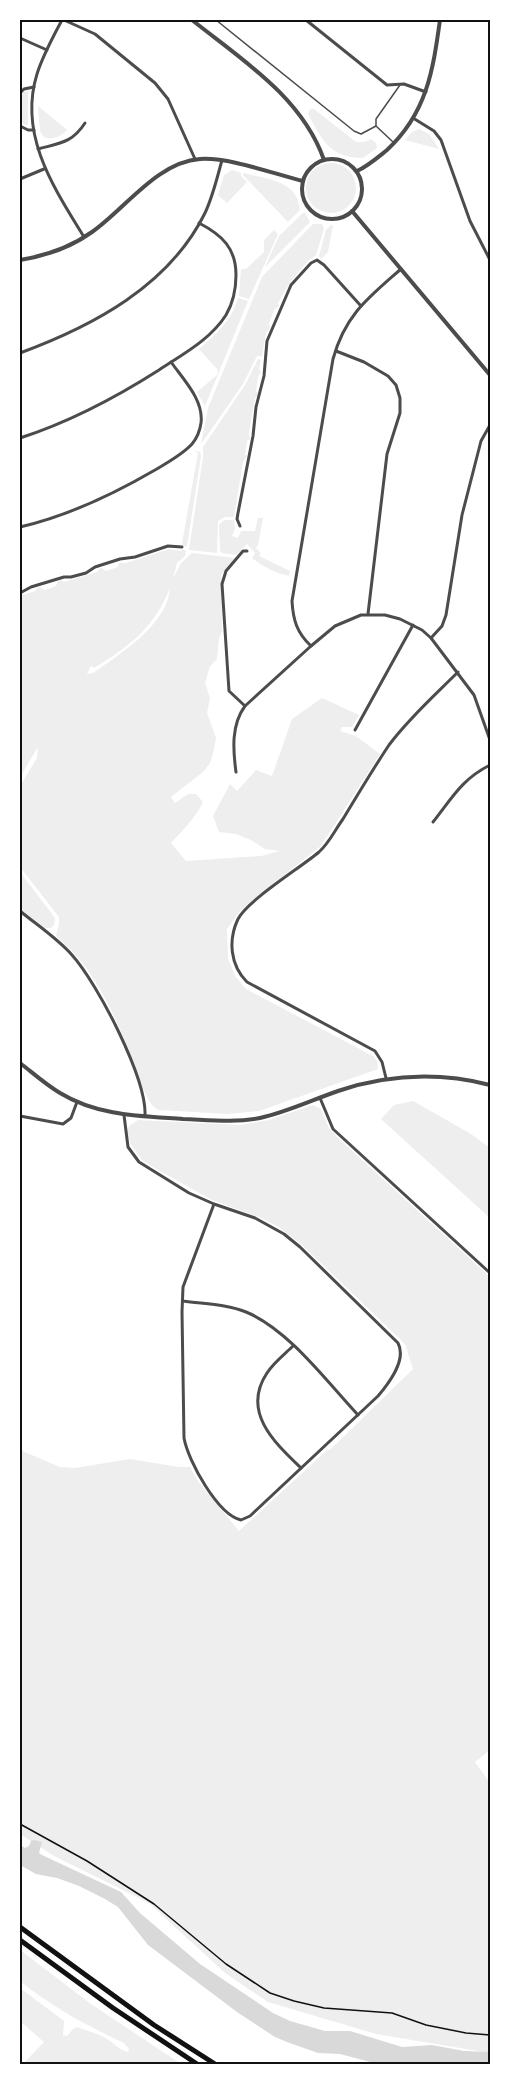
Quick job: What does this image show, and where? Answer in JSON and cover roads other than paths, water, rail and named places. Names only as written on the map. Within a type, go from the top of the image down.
[{"type":"highway","points":[[20,1927],[154,2025],[215,2064]]},
{"type":"highway","points":[[20,1940],[113,2008],[197,2064]]},
{"type":"street","points":[[84,237],[57,195],[44,169],[34,130],[34,87],[47,51],[63,20],[95,34],[155,83],[168,99],[195,159]]},
{"type":"street","points":[[192,20],[288,99],[308,128],[324,160]]},
{"type":"street","points":[[307,20],[383,82],[390,86],[409,85],[426,92]]},
{"type":"street","points":[[357,171],[368,166],[394,143],[413,118],[426,92],[436,53],[440,20]]},
{"type":"street","points":[[20,38],[47,51]]},
{"type":"street","points":[[20,93],[24,89],[34,87]]},
{"type":"street","points":[[413,118],[434,131],[441,140],[470,221],[490,260]]},
{"type":"street","points":[[38,149],[68,141],[77,135],[85,123]]},
{"type":"street","points":[[20,126],[34,130]]},
{"type":"street","points":[[20,260],[51,252],[84,237],[100,226],[148,183],[174,167],[195,159],[222,160],[303,181]]},
{"type":"street","points":[[20,353],[82,327],[125,302],[163,269],[200,223],[213,192],[222,160]]},
{"type":"street","points":[[324,160],[344,161],[357,171],[361,180],[362,190],[359,202],[343,217],[334,219],[318,215],[307,206],[303,198],[303,181],[311,167],[324,160]]},
{"type":"street","points":[[20,179],[44,169]]},
{"type":"street","points":[[352,211],[490,375]]},
{"type":"street","points":[[20,438],[99,406],[198,344],[226,315],[234,294],[236,267],[232,250],[217,234],[200,223]]},
{"type":"street","points":[[240,526],[237,519],[253,436],[256,407],[264,376],[267,341],[291,285],[311,262],[317,260],[361,306]]},
{"type":"street","points":[[311,646],[297,629],[292,612],[292,601],[336,351],[345,327],[361,306],[401,269]]},
{"type":"street","points":[[336,351],[364,362],[388,376],[396,386],[400,398],[400,413],[387,454],[368,614]]},
{"type":"street","points":[[20,528],[58,516],[110,495],[166,463],[193,443],[201,425],[200,408],[171,362]]},
{"type":"street","points":[[431,638],[445,620],[462,515],[482,441],[490,425]]},
{"type":"street","points":[[20,593],[31,587],[86,573],[95,567],[120,559],[135,557],[168,546],[182,547]]},
{"type":"street","points":[[245,706],[229,692],[222,584],[226,571],[243,551],[247,551]]},
{"type":"street","points":[[236,772],[233,754],[234,738],[238,718],[245,706],[311,646],[342,622],[368,614],[384,615],[413,625],[431,638],[474,695],[490,740]]},
{"type":"street","points":[[354,730],[413,625]]},
{"type":"street","points":[[386,1078],[381,1058],[375,1051],[247,982],[234,963],[232,938],[238,920],[249,906],[326,845],[396,736],[458,672]]},
{"type":"street","points":[[433,822],[466,780],[490,765]]},
{"type":"street","points":[[20,911],[66,948],[93,983],[137,1076],[144,1097],[145,1116]]},
{"type":"street","points":[[20,1063],[57,1092],[98,1110],[124,1115],[221,1121],[248,1120],[278,1113],[386,1078],[440,1076],[490,1085]]},
{"type":"street","points":[[320,1098],[333,1129],[490,1273]]},
{"type":"street","points":[[20,1116],[63,1124],[71,1118],[77,1102]]},
{"type":"street","points":[[124,1115],[128,1147],[139,1162],[169,1182],[214,1204],[255,1218],[293,1240],[398,1343],[402,1350],[400,1359],[386,1386],[247,1518],[241,1520],[230,1516],[198,1475],[187,1453],[183,1424],[183,1300],[186,1277],[214,1204]]},
{"type":"street","points":[[183,1300],[246,1312],[278,1330],[358,1415]]},
{"type":"street","points":[[293,1346],[266,1374],[260,1389],[258,1406],[262,1424],[270,1437],[301,1468]]},
{"type":"lane","points":[[216,20],[354,131],[361,134],[376,126]]},
{"type":"lane","points":[[394,143],[376,126],[376,119],[400,85]]}]
